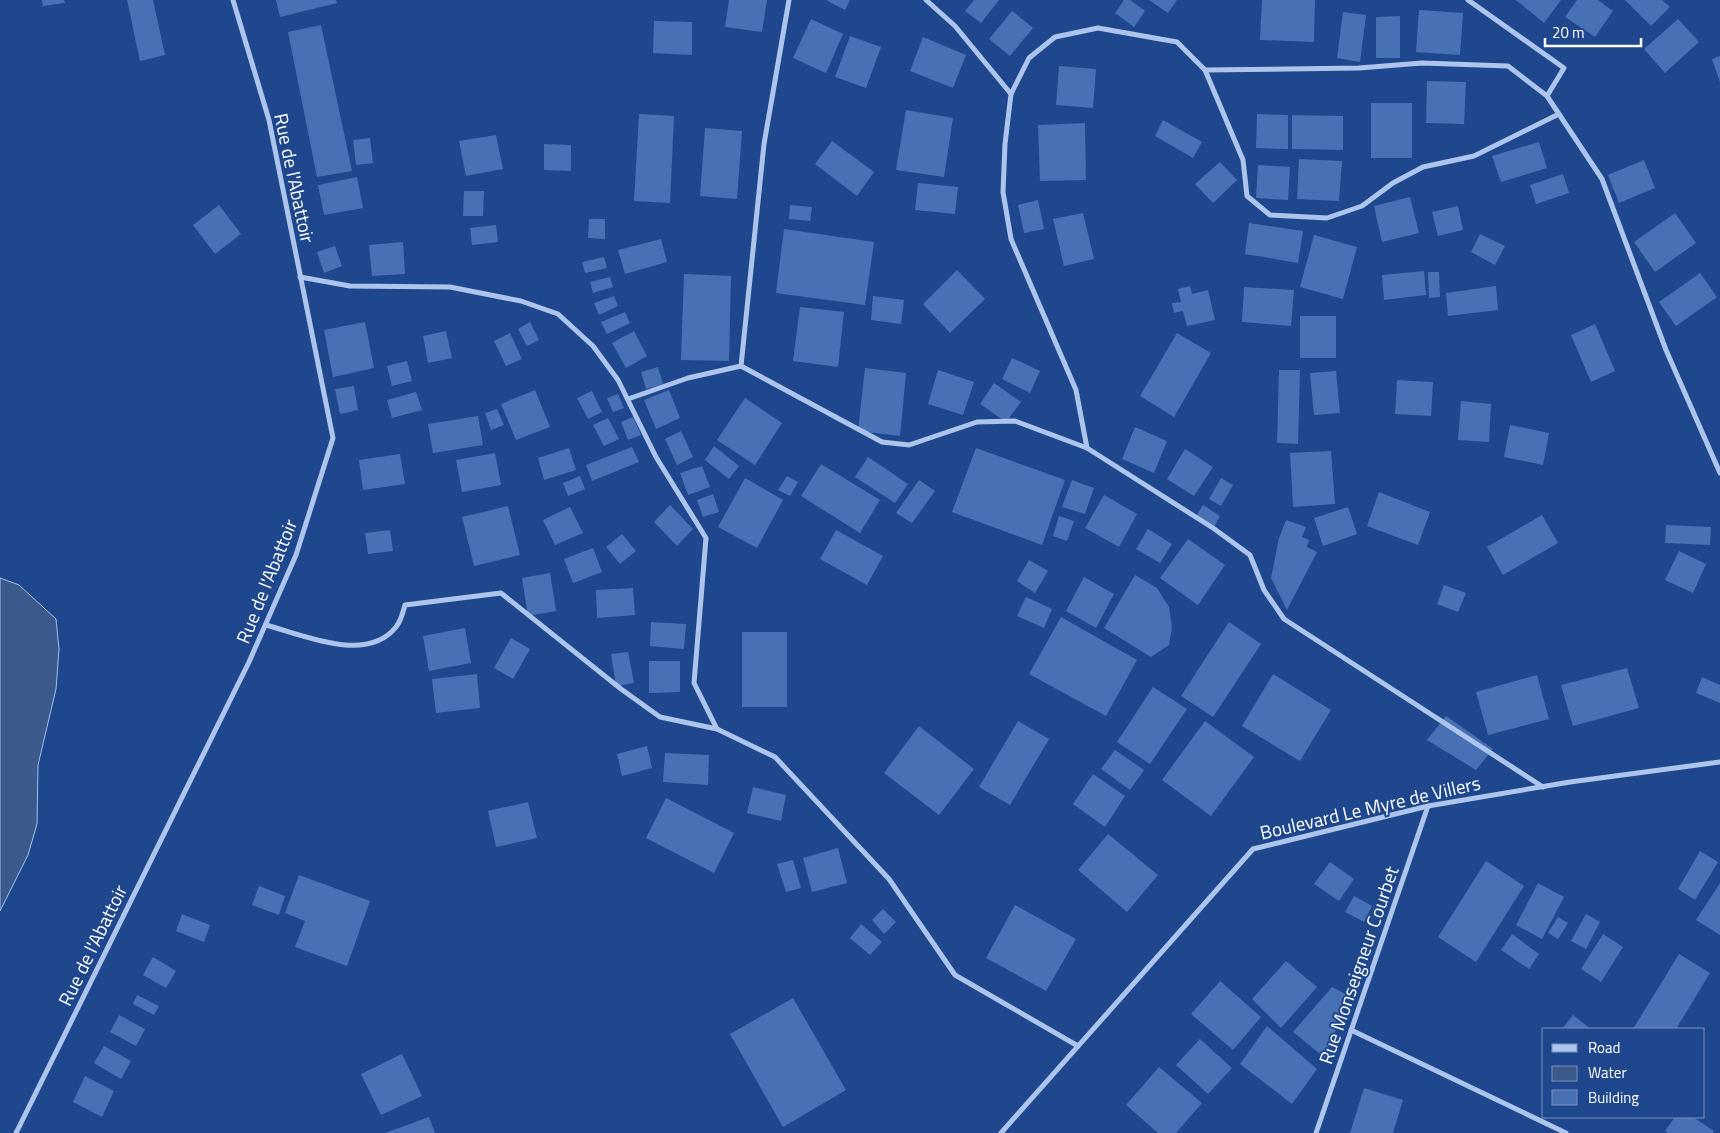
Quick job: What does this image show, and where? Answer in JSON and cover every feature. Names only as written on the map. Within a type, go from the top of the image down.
[{"type":"street","name":"Rue de l'Abattoir","points":[[16,1133],[266,625],[296,555],[333,438],[269,120],[233,0]]},
{"type":"street","points":[[741,366],[764,144],[789,0]]},
{"type":"street","points":[[926,0],[955,26],[1011,94]]},
{"type":"street","points":[[1468,0],[1564,68],[1547,96]]},
{"type":"street","points":[[1087,448],[1076,390],[1049,322],[1011,239],[1003,192],[1005,144],[1011,94],[1029,58],[1055,37],[1098,28],[1177,42],[1206,70],[1243,160],[1247,196],[1270,215],[1326,218],[1362,206],[1393,183],[1423,167],[1474,156],[1559,114]]},
{"type":"street","points":[[1206,70],[1358,68],[1422,63],[1508,66],[1547,96],[1602,179],[1666,350],[1720,473]]},
{"type":"street","points":[[300,276],[350,286],[450,287],[521,301],[558,314],[594,346],[618,380],[656,457],[706,538],[694,683],[717,729]]},
{"type":"street","points":[[628,399],[688,378],[741,366],[882,442],[910,445],[977,422],[1015,421],[1087,448],[1213,528],[1250,555],[1264,590],[1284,620],[1543,787]]},
{"type":"street","points":[[266,625],[345,646],[381,641],[397,626],[405,606],[501,593],[621,689],[660,717],[717,729],[775,757],[889,879],[955,975],[1078,1046]]},
{"type":"street","name":"Boulevard Le Myre de Villers","points":[[1001,1133],[1252,849],[1428,806],[1543,787],[1720,762]]},
{"type":"street","name":"Rue Monseigneur Courbet","points":[[1316,1133],[1428,806]]},
{"type":"street","points":[[1351,1030],[1566,1133]]},
{"type":"water","points":[[0,578],[19,585],[56,619],[59,649],[56,689],[38,765],[37,824],[28,855],[0,911]]},
{"type":"building","points":[[42,0],[64,0],[65,3],[43,6]]},
{"type":"building","points":[[127,0],[153,0],[165,55],[140,61]]},
{"type":"building","points":[[276,0],[336,0],[337,3],[280,17]]},
{"type":"building","points":[[729,0],[767,0],[762,32],[725,27]]},
{"type":"building","points":[[826,0],[850,0],[845,10]]},
{"type":"building","points":[[974,0],[999,0],[981,23],[965,11]]},
{"type":"building","points":[[1124,0],[1130,0],[1145,11],[1134,27],[1115,13]]},
{"type":"building","points":[[1149,0],[1177,0],[1168,13]]},
{"type":"building","points":[[1262,0],[1315,0],[1314,42],[1260,40]]},
{"type":"building","points":[[1516,0],[1561,0],[1544,23]]},
{"type":"building","points":[[1577,0],[1598,0],[1613,11],[1595,37],[1565,17]]},
{"type":"building","points":[[1625,0],[1662,0],[1670,7],[1651,26]]},
{"type":"building","points":[[1419,10],[1463,13],[1460,55],[1416,52]]},
{"type":"building","points":[[1012,11],[1033,28],[1010,56],[989,39]]},
{"type":"building","points":[[1343,12],[1366,15],[1360,62],[1337,58]]},
{"type":"building","points":[[1400,16],[1400,58],[1376,58],[1376,17]]},
{"type":"building","points":[[811,19],[843,34],[826,73],[793,58]]},
{"type":"building","points":[[1678,19],[1699,42],[1665,73],[1644,49]]},
{"type":"building","points":[[654,21],[692,22],[692,55],[653,53]]},
{"type":"building","points":[[321,25],[352,171],[317,177],[288,32]]},
{"type":"building","points":[[850,36],[881,47],[866,88],[835,77]]},
{"type":"building","points":[[923,37],[966,55],[953,88],[910,71]]},
{"type":"building","points":[[1720,56],[1720,82],[1712,59]]},
{"type":"building","points":[[1059,66],[1096,69],[1093,108],[1056,105]]},
{"type":"building","points":[[1427,81],[1466,82],[1464,124],[1426,123]]},
{"type":"building","points":[[1371,103],[1412,103],[1412,158],[1371,158]]},
{"type":"building","points":[[906,110],[953,118],[944,177],[896,170]]},
{"type":"building","points":[[639,114],[674,116],[670,203],[634,201]]},
{"type":"building","points":[[1257,114],[1288,115],[1288,149],[1256,148]]},
{"type":"building","points":[[1292,115],[1343,116],[1343,150],[1292,149]]},
{"type":"building","points":[[1163,120],[1202,142],[1193,158],[1155,136]]},
{"type":"building","points":[[1085,123],[1086,180],[1040,181],[1038,125]]},
{"type":"building","points":[[705,128],[742,131],[737,199],[700,196]]},
{"type":"building","points":[[496,135],[503,169],[466,176],[459,141]]},
{"type":"building","points":[[370,138],[373,163],[356,165],[353,140]]},
{"type":"building","points":[[832,141],[874,172],[857,196],[815,164]]},
{"type":"building","points":[[1539,142],[1547,168],[1501,182],[1492,156]]},
{"type":"building","points":[[544,144],[571,145],[571,171],[544,170]]},
{"type":"building","points":[[1299,159],[1342,161],[1339,201],[1297,199]]},
{"type":"building","points":[[1644,160],[1655,188],[1619,203],[1608,175]]},
{"type":"building","points":[[1220,162],[1237,180],[1213,203],[1195,184]]},
{"type":"building","points":[[1258,165],[1290,167],[1288,200],[1256,198]]},
{"type":"building","points":[[1563,174],[1569,193],[1536,204],[1530,185]]},
{"type":"building","points":[[357,177],[363,208],[324,215],[318,185]]},
{"type":"building","points":[[918,183],[958,187],[955,214],[915,210]]},
{"type":"building","points":[[464,191],[484,191],[483,216],[463,216]]},
{"type":"building","points":[[1410,197],[1419,233],[1382,242],[1374,206]]},
{"type":"building","points":[[1038,200],[1044,229],[1024,233],[1018,205]]},
{"type":"building","points":[[219,205],[241,234],[215,254],[193,225]]},
{"type":"building","points":[[790,205],[812,207],[810,221],[789,219]]},
{"type":"building","points":[[1458,206],[1463,230],[1438,236],[1432,212]]},
{"type":"building","points":[[1083,213],[1094,259],[1064,266],[1053,219]]},
{"type":"building","points":[[1675,213],[1696,243],[1655,272],[1634,242]]},
{"type":"building","points":[[589,219],[605,219],[605,239],[588,238]]},
{"type":"building","points":[[1249,223],[1303,231],[1298,263],[1245,254]]},
{"type":"building","points":[[496,225],[498,242],[472,245],[470,228]]},
{"type":"building","points":[[784,229],[874,242],[865,305],[776,293]]},
{"type":"building","points":[[1480,234],[1505,246],[1495,265],[1471,252]]},
{"type":"building","points":[[1314,235],[1357,247],[1343,299],[1300,287]]},
{"type":"building","points":[[661,239],[667,262],[625,274],[618,250]]},
{"type":"building","points":[[403,242],[405,274],[372,276],[369,245]]},
{"type":"building","points":[[335,246],[342,266],[324,273],[317,252]]},
{"type":"building","points":[[604,257],[607,268],[585,273],[582,262]]},
{"type":"building","points":[[957,270],[985,299],[950,333],[923,304]]},
{"type":"building","points":[[1424,271],[1426,295],[1384,300],[1382,275]]},
{"type":"building","points":[[1428,272],[1439,272],[1440,297],[1429,298]]},
{"type":"building","points":[[1700,273],[1717,297],[1676,326],[1659,302]]},
{"type":"building","points":[[684,274],[731,276],[729,361],[681,360]]},
{"type":"building","points":[[610,277],[613,287],[593,293],[590,282]]},
{"type":"building","points":[[1190,286],[1192,294],[1208,290],[1215,320],[1187,326],[1183,311],[1174,313],[1172,303],[1181,302],[1178,289]]},
{"type":"building","points":[[1496,286],[1498,310],[1448,316],[1446,293]]},
{"type":"building","points":[[1244,287],[1294,290],[1291,326],[1242,322]]},
{"type":"building","points":[[614,296],[618,306],[599,315],[594,303]]},
{"type":"building","points":[[873,296],[904,300],[901,324],[871,320]]},
{"type":"building","points":[[800,307],[844,312],[838,367],[793,361]]},
{"type":"building","points":[[625,312],[630,323],[607,334],[601,322]]},
{"type":"building","points":[[1300,316],[1336,316],[1336,358],[1300,358]]},
{"type":"building","points":[[365,322],[374,368],[333,377],[324,330]]},
{"type":"building","points":[[530,322],[539,340],[527,346],[518,329]]},
{"type":"building","points":[[1595,324],[1615,371],[1591,382],[1571,335]]},
{"type":"building","points":[[446,331],[452,358],[428,363],[423,336]]},
{"type":"building","points":[[634,331],[647,356],[626,368],[612,343]]},
{"type":"building","points":[[510,333],[522,359],[506,366],[494,341]]},
{"type":"building","points":[[1177,333],[1211,353],[1174,417],[1140,396]]},
{"type":"building","points":[[1012,358],[1040,371],[1030,393],[1002,379]]},
{"type":"building","points":[[407,361],[412,381],[392,386],[387,366]]},
{"type":"building","points":[[658,367],[663,384],[646,389],[641,372]]},
{"type":"building","points":[[865,368],[906,373],[900,436],[858,431]]},
{"type":"building","points":[[938,370],[974,382],[963,415],[928,404]]},
{"type":"building","points":[[1279,370],[1300,370],[1298,444],[1277,443]]},
{"type":"building","points":[[1336,371],[1340,413],[1314,415],[1310,373]]},
{"type":"building","points":[[1397,380],[1433,382],[1431,416],[1395,414]]},
{"type":"building","points":[[994,383],[1021,402],[1006,422],[980,404]]},
{"type":"building","points":[[354,386],[358,410],[340,414],[335,389]]},
{"type":"building","points":[[535,390],[550,427],[516,440],[501,404]]},
{"type":"building","points":[[669,390],[680,418],[656,429],[644,400]]},
{"type":"building","points":[[592,391],[602,412],[588,419],[577,398]]},
{"type":"building","points":[[416,392],[422,410],[392,418],[387,400]]},
{"type":"building","points":[[618,394],[624,408],[613,412],[607,398]]},
{"type":"building","points":[[745,398],[782,423],[755,465],[717,440]]},
{"type":"building","points":[[1461,401],[1491,404],[1489,442],[1458,440]]},
{"type":"building","points":[[497,409],[504,425],[491,430],[485,413]]},
{"type":"building","points":[[478,416],[483,445],[433,453],[428,424]]},
{"type":"building","points":[[633,417],[641,435],[628,440],[621,422]]},
{"type":"building","points":[[608,418],[619,439],[604,446],[593,425]]},
{"type":"building","points":[[1510,425],[1549,433],[1543,465],[1504,457]]},
{"type":"building","points":[[1135,427],[1167,441],[1154,473],[1122,459]]},
{"type":"building","points":[[681,431],[693,457],[677,465],[665,439]]},
{"type":"building","points":[[714,446],[739,466],[729,479],[705,460]]},
{"type":"building","points":[[632,447],[639,462],[592,481],[586,465]]},
{"type":"building","points":[[569,448],[576,470],[544,480],[538,458]]},
{"type":"building","points":[[976,448],[1065,480],[1042,545],[952,512]]},
{"type":"building","points":[[1185,449],[1213,467],[1194,496],[1167,479]]},
{"type":"building","points":[[1331,451],[1335,504],[1293,507],[1290,453]]},
{"type":"building","points":[[495,453],[501,485],[462,492],[456,460]]},
{"type":"building","points":[[400,454],[405,484],[363,490],[359,460]]},
{"type":"building","points":[[868,457],[908,484],[895,503],[855,477]]},
{"type":"building","points":[[821,464],[880,500],[860,533],[801,496]]},
{"type":"building","points":[[702,466],[710,487],[688,495],[680,473]]},
{"type":"building","points":[[580,476],[585,489],[568,496],[563,483]]},
{"type":"building","points":[[787,476],[798,482],[790,496],[778,490]]},
{"type":"building","points":[[745,478],[783,500],[757,548],[718,527]]},
{"type":"building","points":[[1221,478],[1233,485],[1221,506],[1209,499]]},
{"type":"building","points":[[919,480],[935,491],[912,523],[896,513]]},
{"type":"building","points":[[1072,480],[1094,488],[1085,514],[1062,507]]},
{"type":"building","points":[[1379,492],[1430,512],[1418,545],[1367,526]]},
{"type":"building","points":[[713,494],[719,512],[703,517],[697,500]]},
{"type":"building","points":[[1104,495],[1137,514],[1119,547],[1085,528]]},
{"type":"building","points":[[670,505],[693,529],[677,546],[654,522]]},
{"type":"building","points":[[1203,505],[1220,516],[1214,527],[1196,516]]},
{"type":"building","points":[[508,506],[520,555],[474,566],[462,517]]},
{"type":"building","points":[[570,507],[583,533],[555,545],[543,520]]},
{"type":"building","points":[[1348,507],[1357,534],[1323,546],[1314,518]]},
{"type":"building","points":[[1542,515],[1558,543],[1503,575],[1487,547]]},
{"type":"building","points":[[1059,516],[1074,521],[1067,541],[1053,536]]},
{"type":"building","points":[[1286,520],[1306,527],[1302,537],[1309,540],[1307,547],[1317,552],[1287,610],[1271,578],[1279,538]]},
{"type":"building","points":[[1666,525],[1711,527],[1710,545],[1665,543]]},
{"type":"building","points":[[1148,529],[1172,544],[1160,563],[1136,549]]},
{"type":"building","points":[[390,530],[393,551],[368,554],[365,533]]},
{"type":"building","points":[[836,530],[883,556],[867,585],[820,559]]},
{"type":"building","points":[[622,534],[636,551],[620,564],[606,547]]},
{"type":"building","points":[[1188,539],[1225,565],[1198,605],[1160,578]]},
{"type":"building","points":[[593,548],[602,572],[573,583],[564,559]]},
{"type":"building","points":[[1679,551],[1706,564],[1693,593],[1665,580]]},
{"type":"building","points":[[1029,560],[1048,571],[1035,593],[1017,581]]},
{"type":"building","points":[[550,573],[556,611],[528,616],[522,578]]},
{"type":"building","points":[[1135,575],[1157,588],[1169,607],[1172,628],[1169,645],[1151,657],[1104,628]]},
{"type":"building","points":[[1084,577],[1114,594],[1096,628],[1066,611]]},
{"type":"building","points":[[1444,585],[1466,593],[1458,612],[1437,604]]},
{"type":"building","points":[[633,588],[635,615],[597,618],[596,590]]},
{"type":"building","points":[[1026,597],[1052,609],[1044,628],[1017,616]]},
{"type":"building","points":[[1061,617],[1137,660],[1106,716],[1029,674]]},
{"type":"building","points":[[651,622],[686,624],[684,649],[650,646]]},
{"type":"building","points":[[1229,622],[1261,644],[1213,717],[1181,696]]},
{"type":"building","points":[[465,628],[471,663],[429,671],[423,636]]},
{"type":"building","points":[[742,632],[787,632],[787,707],[742,707]]},
{"type":"building","points":[[511,638],[530,649],[513,679],[494,668]]},
{"type":"building","points":[[628,652],[634,683],[616,686],[611,654]]},
{"type":"building","points":[[649,661],[680,661],[680,692],[649,693]]},
{"type":"building","points":[[1627,668],[1639,708],[1573,726],[1561,685]]},
{"type":"building","points":[[477,674],[480,708],[436,713],[432,679]]},
{"type":"building","points":[[1273,674],[1331,710],[1300,761],[1242,726]]},
{"type":"building","points":[[1537,675],[1549,719],[1488,735],[1476,692]]},
{"type":"building","points":[[1702,677],[1720,685],[1720,703],[1696,693]]},
{"type":"building","points":[[1153,687],[1187,709],[1150,764],[1117,742]]},
{"type":"building","points":[[1446,716],[1493,749],[1476,770],[1427,740]]},
{"type":"building","points":[[1018,721],[1049,739],[1010,805],[979,787]]},
{"type":"building","points":[[1205,721],[1254,757],[1211,816],[1162,780]]},
{"type":"building","points":[[919,726],[974,769],[939,815],[884,773]]},
{"type":"building","points":[[647,746],[652,768],[622,776],[617,754]]},
{"type":"building","points":[[1115,750],[1144,770],[1130,790],[1101,769]]},
{"type":"building","points":[[665,753],[709,755],[708,785],[663,782]]},
{"type":"building","points":[[1093,774],[1125,796],[1105,827],[1073,804]]},
{"type":"building","points":[[753,787],[786,795],[781,821],[747,813]]},
{"type":"building","points":[[666,798],[734,833],[714,873],[646,838]]},
{"type":"building","points":[[528,802],[537,838],[496,847],[488,811]]},
{"type":"building","points":[[1108,834],[1158,875],[1127,912],[1078,870]]},
{"type":"building","points":[[838,848],[847,883],[812,892],[803,858]]},
{"type":"building","points":[[1700,851],[1718,862],[1695,900],[1678,889]]},
{"type":"building","points":[[793,860],[801,888],[786,892],[777,864]]},
{"type":"building","points":[[1486,861],[1524,886],[1476,962],[1438,937]]},
{"type":"building","points":[[1330,862],[1354,879],[1339,901],[1314,884]]},
{"type":"building","points":[[299,875],[370,901],[347,966],[295,947],[305,921],[285,913]]},
{"type":"building","points":[[1538,883],[1564,897],[1542,939],[1516,925]]},
{"type":"building","points":[[1720,883],[1720,935],[1696,920]]},
{"type":"building","points":[[259,886],[285,896],[279,915],[252,905]]},
{"type":"building","points":[[1354,896],[1372,906],[1364,922],[1345,912]]},
{"type":"building","points":[[1015,905],[1076,939],[1046,991],[986,958]]},
{"type":"building","points":[[883,909],[896,922],[884,934],[872,920]]},
{"type":"building","points":[[182,914],[210,925],[204,942],[176,931]]},
{"type":"building","points":[[1586,914],[1600,922],[1586,949],[1571,941]]},
{"type":"building","points":[[1558,917],[1568,923],[1558,939],[1548,933]]},
{"type":"building","points":[[861,924],[882,942],[870,955],[850,938]]},
{"type":"building","points":[[1512,934],[1539,954],[1529,969],[1501,950]]},
{"type":"building","points":[[1603,934],[1623,947],[1601,982],[1581,969]]},
{"type":"building","points":[[1679,954],[1710,973],[1677,1028],[1634,1028]]},
{"type":"building","points":[[153,957],[176,971],[166,988],[143,975]]},
{"type":"building","points":[[1286,961],[1317,987],[1281,1028],[1252,999]]},
{"type":"building","points":[[1220,981],[1261,1017],[1233,1050],[1191,1014]]},
{"type":"building","points":[[1332,987],[1349,996],[1325,1058],[1293,1032]]},
{"type":"building","points":[[137,995],[159,1006],[154,1015],[133,1004]]},
{"type":"building","points":[[793,998],[846,1090],[783,1127],[730,1034]]},
{"type":"building","points":[[119,1015],[145,1029],[136,1046],[110,1032]]},
{"type":"building","points":[[1573,1015],[1590,1028],[1563,1028]]},
{"type":"building","points":[[1267,1026],[1317,1069],[1292,1104],[1240,1064]]},
{"type":"building","points":[[1200,1039],[1232,1068],[1208,1094],[1176,1065]]},
{"type":"building","points":[[104,1046],[131,1061],[121,1079],[94,1063]]},
{"type":"building","points":[[402,1054],[422,1096],[381,1115],[361,1074]]},
{"type":"building","points":[[1159,1067],[1202,1103],[1176,1133],[1158,1133],[1126,1105]]},
{"type":"building","points":[[85,1076],[114,1091],[102,1117],[73,1102]]},
{"type":"building","points":[[1364,1088],[1403,1100],[1393,1133],[1350,1133]]},
{"type":"building","points":[[429,1117],[435,1133],[385,1133]]},
{"type":"building","points":[[1674,1118],[1694,1118],[1714,1131],[1713,1133],[1668,1133],[1665,1131]]}]
